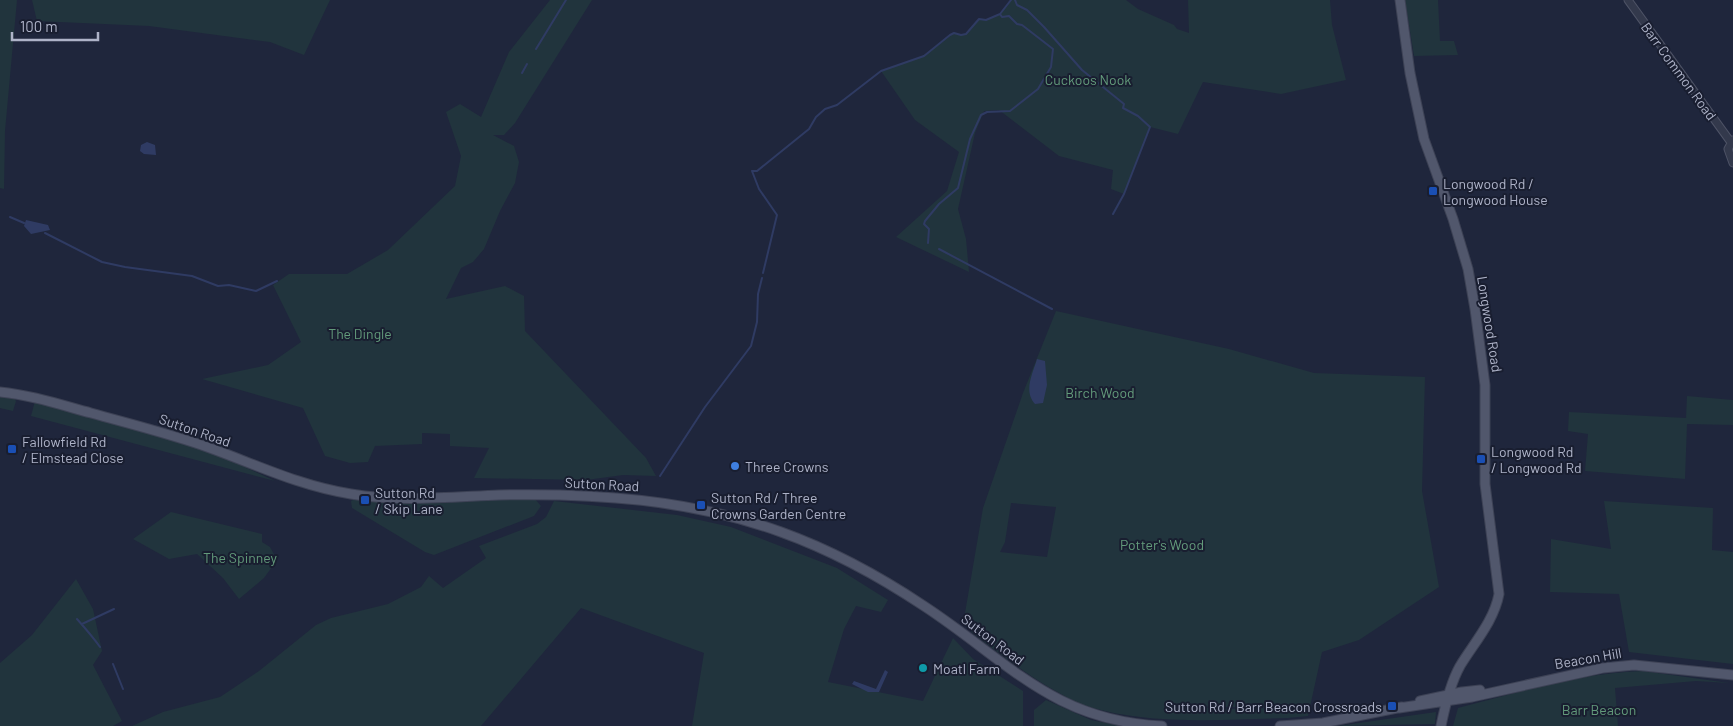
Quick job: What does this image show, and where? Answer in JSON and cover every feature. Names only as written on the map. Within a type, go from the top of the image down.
[{"type":"main road","name":"Longwood Road","points":[[1400,0],[1410,73],[1424,139],[1453,219],[1468,268],[1485,385],[1485,484],[1500,594],[1494,611],[1459,668],[1451,697]]},
{"type":"main road","name":"Sutton Road","points":[[0,392],[60,404],[181,438],[280,476],[350,494],[406,498],[502,495],[602,496],[668,503],[748,521],[812,543],[873,575],[939,616],[1038,689],[1091,714],[1120,722],[1162,726]]},
{"type":"main road","name":"Beacon Hill","points":[[1451,697],[1508,688],[1603,668],[1634,665],[1733,674]]},
{"type":"main road","points":[[1280,726],[1323,723],[1451,697]]},
{"type":"main road","points":[[1441,726],[1451,697]]},
{"type":"main road","points":[[1446,726],[1451,697]]},
{"type":"street","name":"Barr Common Road","points":[[1628,0],[1732,141]]},
{"type":"street","points":[[1732,141],[1728,149],[1733,163]]},
{"type":"green space","points":[[0,0],[17,0],[5,131],[4,189],[0,188]]},
{"type":"green space","points":[[32,0],[330,0],[304,55],[270,42],[149,26],[37,21]]},
{"type":"green space","name":"The Dingle","points":[[550,0],[592,0],[515,123],[504,135],[493,135],[514,146],[519,162],[515,183],[500,211],[484,249],[473,262],[461,268],[446,299],[505,286],[524,296],[525,331],[646,458],[656,476],[623,475],[586,480],[474,478],[489,448],[450,446],[450,434],[422,433],[422,444],[375,446],[368,462],[350,463],[325,456],[303,408],[202,379],[268,365],[301,342],[273,285],[289,274],[347,274],[388,250],[455,186],[461,156],[446,112],[460,104],[481,117],[509,52]]},
{"type":"green space","name":"Cuckoos Nook","points":[[1011,0],[1126,0],[1138,9],[1189,33],[1188,0],[1330,0],[1332,25],[1346,80],[1281,94],[1203,82],[1178,134],[1150,127],[1124,194],[1111,189],[1113,170],[1059,156],[999,110],[984,111],[975,133],[958,209],[966,239],[969,272],[896,237],[947,191],[959,152],[915,120],[881,71],[924,56],[954,33],[966,34],[979,19],[989,19],[998,15]]},
{"type":"green space","points":[[1405,0],[1438,0],[1440,41],[1454,41],[1458,55],[1414,56]]},
{"type":"green space","points":[[1056,311],[1229,349],[1314,373],[1425,377],[1422,491],[1439,587],[1359,640],[1322,652],[1308,716],[1182,720],[1128,715],[1078,703],[1036,679],[971,632],[972,621],[965,613],[983,508],[1023,393]],"holes":[[[1011,503],[1056,507],[1047,557],[1000,552],[1005,542]],[[1170,706],[1291,708],[1236,709]]]},
{"type":"green space","points":[[0,396],[13,397],[16,401],[13,411],[0,408]]},
{"type":"green space","points":[[1687,396],[1733,400],[1733,425],[1687,424],[1685,479],[1585,471],[1588,434],[1568,431],[1569,412],[1686,418]]},
{"type":"green space","points":[[35,401],[210,451],[275,481],[31,416]]},
{"type":"green space","points":[[355,499],[419,501],[535,499],[541,506],[534,516],[434,555],[425,552],[352,508],[351,501]]},
{"type":"green space","points":[[554,501],[677,515],[731,527],[837,568],[888,600],[881,612],[856,606],[844,629],[828,682],[923,701],[953,638],[973,659],[1023,691],[1023,726],[692,726],[704,653],[581,608],[481,726],[132,726],[163,712],[220,697],[259,671],[316,625],[331,618],[388,604],[421,587],[429,576],[443,588],[486,558],[479,546],[537,524],[546,517]]},
{"type":"green space","points":[[1604,501],[1713,508],[1712,550],[1733,552],[1733,664],[1629,652],[1619,594],[1550,592],[1551,539],[1611,549]]},
{"type":"green space","name":"The Spinney","points":[[171,512],[262,534],[262,542],[270,547],[277,560],[264,578],[239,599],[223,578],[197,554],[169,559],[133,539]]},
{"type":"green space","points":[[76,579],[93,609],[102,651],[93,665],[122,721],[113,726],[0,726],[0,663],[32,635]]},
{"type":"green space","name":"Barr Beacon","points":[[1643,671],[1729,683],[1696,681],[1615,688],[1618,726],[1453,726],[1458,708],[1573,679]]},
{"type":"green space","points":[[1046,700],[1091,720],[1122,726],[1034,726],[1034,710]]},
{"type":"green space","points":[[1436,712],[1435,724],[1338,726]]},
{"type":"water","points":[[147,142],[155,145],[156,155],[144,154],[140,151],[141,145]]},
{"type":"water","points":[[26,220],[48,225],[50,230],[31,234],[24,226]]},
{"type":"water","points":[[1037,359],[1045,361],[1047,385],[1043,403],[1035,404],[1031,399],[1029,388]]},
{"type":"water","points":[[885,670],[888,672],[879,692],[868,692],[852,684],[854,681],[876,689]]},
{"type":"waterway","points":[[536,49],[566,0]]},
{"type":"waterway","points":[[928,243],[929,229],[924,224],[925,221],[939,204],[958,188],[970,139],[981,115],[987,112],[1010,111],[1038,89],[1051,67],[1053,49],[1022,25],[1017,24],[1009,16],[1002,17],[1000,14],[1011,0]]},
{"type":"waterway","points":[[1015,0],[1017,5],[1027,10],[1044,27],[1082,70],[1124,104],[1123,108],[1138,116],[1150,127],[1124,194],[1113,214]]},
{"type":"waterway","points":[[763,273],[777,215],[759,189],[752,171],[757,171],[809,129],[816,117],[825,109],[837,105],[881,71],[924,56],[950,35],[954,33],[966,34],[979,19],[986,20],[1000,14]]},
{"type":"waterway","points":[[522,73],[527,64]]},
{"type":"waterway","points":[[10,217],[24,223]]},
{"type":"waterway","points":[[45,233],[102,262],[125,267],[192,276],[218,286],[229,285],[256,291],[277,281]]},
{"type":"waterway","points":[[939,249],[1052,309]]},
{"type":"waterway","points":[[660,476],[705,407],[751,346],[757,322],[758,294],[762,278]]},
{"type":"waterway","points":[[82,624],[114,609]]},
{"type":"waterway","points":[[77,619],[100,647]]},
{"type":"waterway","points":[[113,664],[123,689]]},
{"type":"place","name":"Longwood Rd / Longwood House","points":[[1433,191]]},
{"type":"place","name":"Fallowfield Rd / Elmstead Close","points":[[12,449]]},
{"type":"place","name":"Longwood Rd / Longwood Rd","points":[[1481,459]]},
{"type":"place","name":"Three Crowns","points":[[735,466]]},
{"type":"place","name":"Sutton Rd / Skip Lane","points":[[365,500]]},
{"type":"place","name":"Sutton Rd / Three Crowns Garden Centre","points":[[701,505]]},
{"type":"place","name":"Moatl Farm","points":[[923,668]]},
{"type":"place","name":"Sutton Rd / Barr Beacon Crossroads","points":[[1392,706]]},
{"type":"park label","name":"Birch Wood","points":[[1100,392]]},
{"type":"park label","name":"Potter's Wood","points":[[1162,544]]}]
